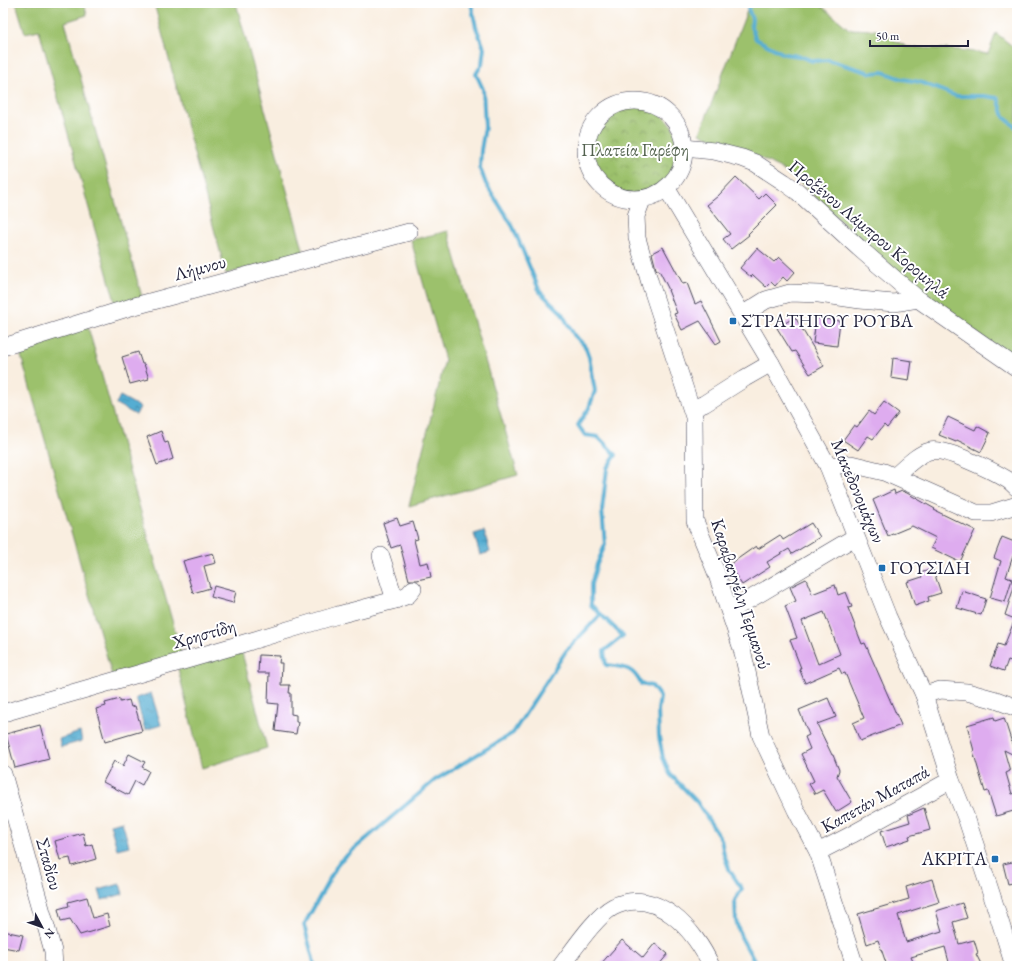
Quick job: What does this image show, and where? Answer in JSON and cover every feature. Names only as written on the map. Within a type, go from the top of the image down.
[{"type":"street","points":[[627,102],[651,103],[672,117],[681,132],[684,156],[677,177],[667,188],[659,194],[642,200],[630,200],[613,195],[599,184],[592,175],[587,164],[586,146],[590,129],[596,119],[615,105],[627,102]]},
{"type":"street","name":"Προξένου Λάμπρου Κορομηλά","points":[[684,148],[731,154],[755,163],[773,174],[798,192],[918,300],[1017,368]]},
{"type":"street","name":"Μακεδονομάχων","points":[[667,188],[771,363],[828,466],[888,617],[924,695],[951,780],[967,820],[1015,965]]},
{"type":"street","name":"Καραβαγγέλη Γερμανού","points":[[642,200],[636,216],[637,238],[650,283],[692,409],[695,424],[695,521],[716,572],[742,649],[761,736],[792,803],[818,852],[855,966]]},
{"type":"street","name":"Λήμνου","points":[[3,347],[130,307],[409,232]]},
{"type":"street","points":[[742,315],[766,300],[790,293],[819,294],[860,300],[894,302],[918,300]]},
{"type":"street","points":[[692,409],[704,404],[744,378],[771,363]]},
{"type":"street","points":[[895,476],[918,457],[930,451],[940,450],[954,454],[1009,480],[1017,488]]},
{"type":"street","points":[[828,466],[856,464],[884,472],[976,513],[991,514],[1017,505]]},
{"type":"street","points":[[730,611],[856,537]]},
{"type":"street","points":[[381,556],[395,600]]},
{"type":"street","name":"Χρηστίδη","points":[[3,713],[238,645],[338,614],[395,600],[408,595],[413,589]]},
{"type":"street","points":[[924,695],[940,690],[967,692],[996,700],[1017,708]]},
{"type":"street","name":"Σταδίου","points":[[3,774],[53,951],[54,966]]},
{"type":"street","name":"Καπετάν Ματαπά","points":[[818,852],[851,836],[951,780]]},
{"type":"street","points":[[561,966],[595,922],[613,907],[634,900],[650,902],[664,909],[685,925],[707,956],[711,966]]},
{"type":"green space","points":[[16,3],[84,3],[87,15],[65,22],[142,297],[116,305],[39,30],[25,33]]},
{"type":"green space","points":[[154,3],[236,3],[304,253],[226,274]]},
{"type":"green space","points":[[750,3],[818,3],[849,29],[876,30],[907,47],[960,50],[988,54],[996,33],[1017,50],[1017,361],[933,303],[861,241],[802,184],[780,168],[743,149],[714,140],[700,133]]},
{"type":"green space","name":"Πλατεία Γαρέφη","points":[[635,106],[652,110],[666,119],[675,133],[679,150],[675,167],[666,181],[652,190],[635,194],[618,190],[604,181],[595,167],[591,150],[595,133],[604,119],[618,110]]},
{"type":"green space","points":[[448,231],[518,475],[409,506],[445,360],[411,240]]},
{"type":"green space","points":[[88,327],[182,655],[112,675],[19,349]]},
{"type":"green space","points":[[241,649],[267,748],[202,768],[178,669]]},
{"type":"water","points":[[120,396],[140,407],[136,415],[116,404]]},
{"type":"water","points":[[484,531],[490,552],[480,555],[474,534]]},
{"type":"water","points":[[151,693],[161,725],[145,730],[136,698]]},
{"type":"water","points":[[80,732],[82,741],[61,747],[59,739]]},
{"type":"water","points":[[122,821],[129,846],[117,849],[110,824]]},
{"type":"water","points":[[120,884],[123,894],[102,900],[99,890]]},
{"type":"building","points":[[736,177],[759,199],[765,193],[777,205],[748,234],[749,235],[731,249],[723,239],[730,234],[707,205]]},
{"type":"building","points":[[663,247],[683,284],[687,283],[695,304],[701,301],[721,341],[716,344],[700,321],[682,330],[674,314],[677,313],[669,290],[659,270],[656,269],[652,253]]},
{"type":"building","points":[[757,248],[774,262],[779,257],[795,272],[787,281],[783,277],[775,286],[771,282],[766,287],[753,275],[751,277],[740,268]]},
{"type":"building","points":[[795,317],[824,366],[810,374],[795,351],[792,352],[777,328]]},
{"type":"building","points":[[816,318],[840,321],[837,346],[813,343]]},
{"type":"building","points":[[138,352],[149,379],[130,384],[122,357]]},
{"type":"building","points":[[893,358],[912,361],[909,381],[891,378]]},
{"type":"building","points":[[884,402],[899,413],[887,428],[884,425],[873,439],[868,436],[858,450],[843,440],[854,425],[857,427],[869,411],[874,415]]},
{"type":"building","points":[[948,417],[975,430],[977,426],[990,433],[981,452],[957,440],[956,442],[939,435]]},
{"type":"building","points":[[161,431],[165,443],[168,442],[173,459],[157,465],[147,437]]},
{"type":"building","points":[[894,490],[895,494],[902,491],[907,493],[935,509],[934,510],[975,530],[960,562],[931,548],[936,538],[912,526],[888,536],[873,500]]},
{"type":"building","points":[[397,518],[400,526],[413,522],[418,539],[414,540],[420,564],[428,562],[431,577],[409,580],[400,545],[391,548],[383,523]]},
{"type":"building","points":[[811,523],[820,537],[792,554],[789,549],[767,562],[770,567],[742,585],[729,565],[756,546],[758,549],[780,535],[783,540]]},
{"type":"building","points":[[1002,537],[1017,543],[1017,558],[1013,556],[1006,577],[1012,579],[1005,602],[990,598],[1001,561],[994,558]]},
{"type":"building","points":[[213,553],[216,563],[204,566],[210,588],[193,593],[183,561]]},
{"type":"building","points":[[933,569],[941,593],[928,597],[929,601],[915,606],[907,582],[922,577],[920,573]]},
{"type":"building","points":[[806,579],[812,594],[835,585],[838,595],[846,592],[852,607],[848,608],[862,644],[865,643],[901,725],[860,741],[853,723],[864,718],[845,673],[842,674],[839,668],[805,683],[790,640],[797,638],[785,606],[796,601],[790,587]],"holes":[[[824,612],[840,654],[818,664],[802,621]]]},
{"type":"building","points":[[1015,584],[1017,584],[1017,663],[1008,660],[1004,671],[990,666],[998,644],[1004,646],[1015,619],[1005,615]]},
{"type":"building","points":[[214,586],[236,592],[233,603],[211,597]]},
{"type":"building","points":[[962,591],[986,599],[981,615],[957,608]]},
{"type":"building","points":[[259,655],[280,656],[279,663],[282,663],[281,685],[290,685],[289,693],[291,693],[291,714],[296,715],[296,722],[298,722],[296,734],[275,731],[278,704],[268,703],[269,673],[258,673]]},
{"type":"building","points":[[828,698],[836,717],[817,724],[839,770],[837,776],[852,802],[836,812],[823,790],[815,794],[809,784],[814,781],[801,754],[810,749],[805,737],[809,735],[799,710]]},
{"type":"building","points":[[120,699],[120,702],[129,700],[131,707],[135,706],[142,731],[105,742],[96,709],[106,706],[105,703]]},
{"type":"building","points":[[994,717],[995,721],[1004,718],[1016,756],[1004,750],[1010,771],[1006,773],[1012,794],[1017,793],[1017,810],[996,816],[988,791],[985,792],[967,725]]},
{"type":"building","points":[[40,725],[49,759],[15,768],[6,734]]},
{"type":"building","points":[[129,754],[145,762],[142,767],[149,771],[142,785],[135,781],[128,795],[103,782],[114,761],[123,766]]},
{"type":"building","points":[[924,808],[930,830],[909,836],[910,839],[886,847],[881,831],[910,822],[908,815]]},
{"type":"building","points":[[83,833],[86,846],[92,844],[96,859],[72,866],[70,858],[60,860],[55,841]]},
{"type":"building","points":[[1017,861],[1017,882],[1008,884],[1003,864]]},
{"type":"building","points":[[932,879],[939,902],[898,915],[906,942],[942,931],[936,911],[962,903],[967,918],[953,922],[959,944],[974,940],[978,953],[976,954],[982,966],[950,966],[945,947],[911,957],[915,966],[887,966],[878,940],[867,944],[858,914],[909,899],[906,887]]},
{"type":"building","points":[[87,897],[93,918],[107,914],[110,926],[80,935],[70,919],[61,921],[58,909],[69,906],[68,902]]},
{"type":"building","points":[[3,931],[23,935],[19,950],[3,947]]},
{"type":"building","points":[[622,940],[643,958],[655,943],[668,954],[658,966],[599,966]]},
{"type":"waterway","points":[[471,3],[476,27],[484,48],[482,64],[476,74],[483,89],[485,127],[480,168],[486,184],[513,227],[540,292],[561,312],[574,335],[585,346],[589,357],[595,391],[589,408],[578,425],[585,435],[598,437],[616,455],[607,468],[602,510],[605,545],[591,584],[591,605],[623,636],[604,651],[606,665],[623,667],[631,671],[635,674],[641,684],[652,686],[660,697],[658,710],[659,737],[663,758],[670,774],[697,802],[721,839],[724,855],[730,871],[742,889],[735,900],[736,921],[741,937],[757,966]]},
{"type":"waterway","points":[[754,3],[748,8],[752,19],[751,27],[756,39],[784,54],[799,56],[813,61],[828,60],[871,73],[883,72],[902,79],[920,82],[956,96],[984,96],[998,98],[1004,117],[1017,128]]},
{"type":"waterway","points":[[315,966],[304,925],[339,862],[435,780],[513,733],[566,651],[601,614]]},
{"type":"place","name":"ΣΤΡΑΤΗΓΟΥ ΡΟΥΒΑ","points":[[733,321]]},
{"type":"place","name":"ΓΟΥΣΙΔΗ","points":[[882,568]]},
{"type":"place","name":"ΑΚΡΙΤΑ","points":[[995,859]]}]
